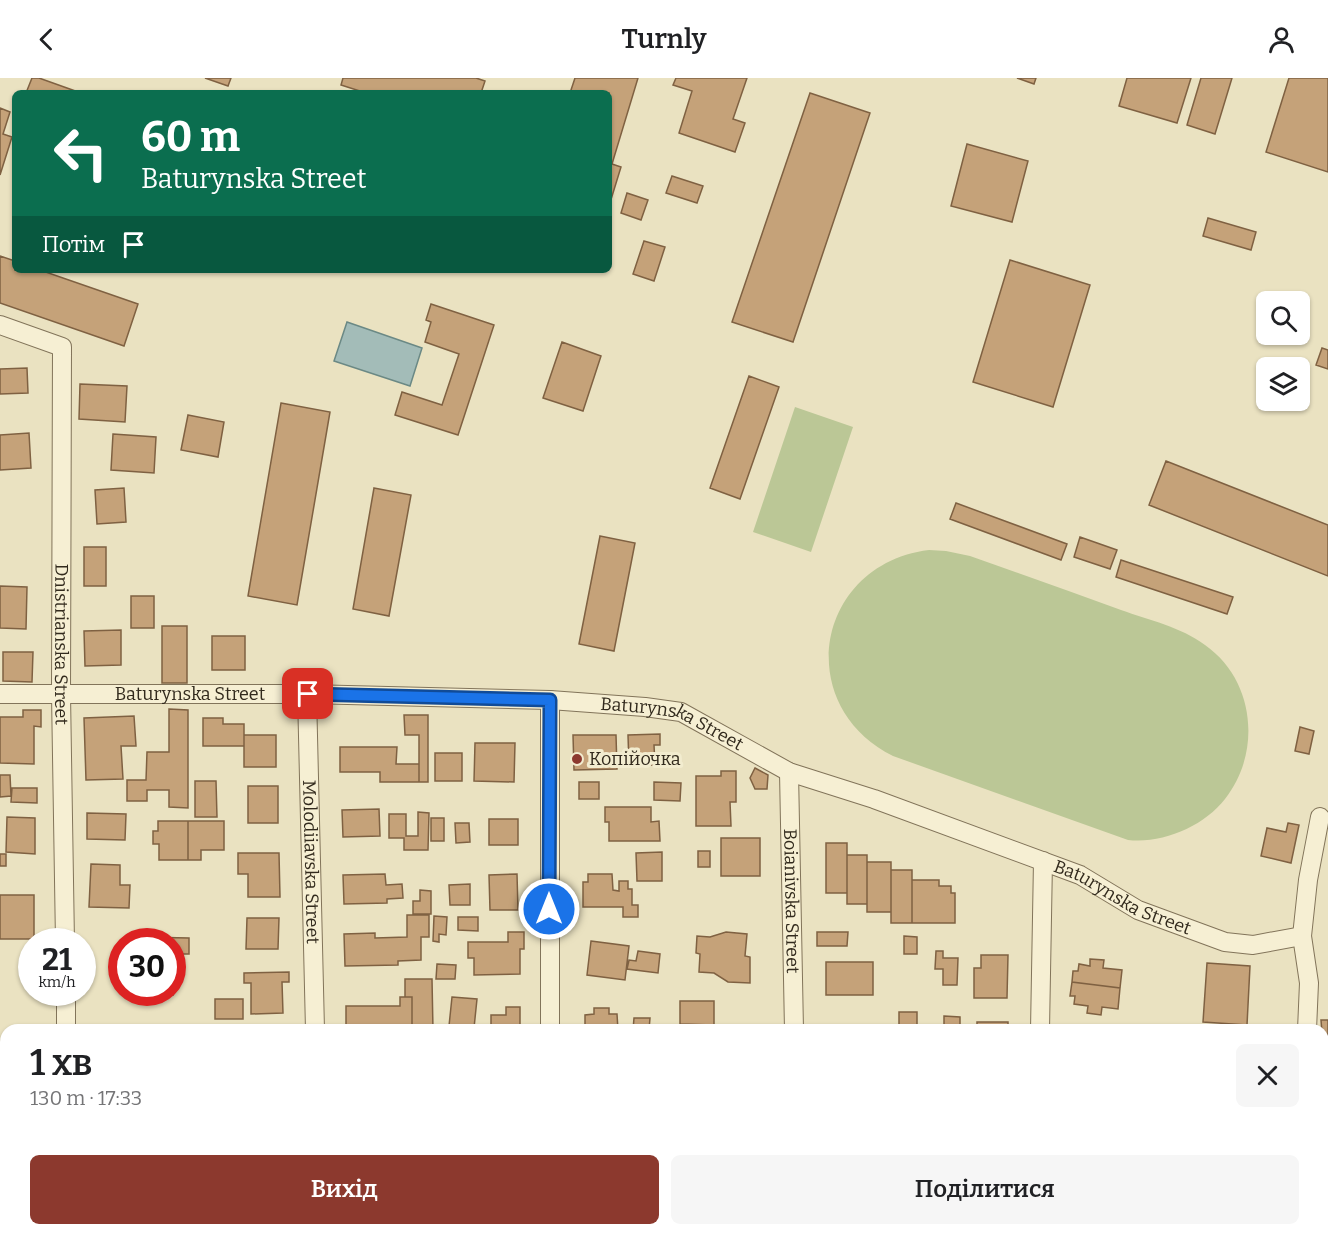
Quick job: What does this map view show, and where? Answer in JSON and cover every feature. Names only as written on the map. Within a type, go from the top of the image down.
[{"type":"street","name":"Dnistrianska Street","points":[[0,325],[62,347],[61,694],[65,928]]},
{"type":"street","name":"Baturynska Street","points":[[0,694],[308,694],[550,700],[681,712],[789,772],[874,799],[1080,875],[1138,910],[1224,942],[1253,945],[1302,936]]},
{"type":"street","name":"Molodiiavska Street","points":[[308,694],[315,1024]]},
{"type":"street","points":[[550,700],[550,1024]]},
{"type":"street","name":"Boianivska Street","points":[[789,772],[794,1024]]},
{"type":"street","points":[[1307,1024],[1309,983],[1302,936],[1308,880],[1320,817]]},
{"type":"street","points":[[1040,1024],[1043,861]]},
{"type":"street","points":[[66,1006],[66,1024]]},
{"type":"green space","points":[[795,407],[853,427],[811,552],[753,532]]},
{"type":"green space","points":[[929,550],[970,556],[1164,624],[1186,633],[1205,645],[1222,660],[1234,677],[1243,697],[1248,718],[1245,760],[1237,780],[1225,799],[1206,817],[1182,831],[1155,839],[1128,840],[893,756],[861,733],[840,704],[830,672],[830,639],[841,608],[861,581],[891,561]]},
{"type":"water","points":[[347,322],[422,348],[410,386],[334,361]]},
{"type":"building","points":[[32,78],[39,78],[73,90],[27,90]]},
{"type":"building","points":[[205,78],[231,78],[228,86]]},
{"type":"building","points":[[343,78],[476,78],[485,81],[482,90],[357,90],[341,85]]},
{"type":"building","points":[[575,78],[638,78],[612,164],[612,90],[571,90]]},
{"type":"building","points":[[676,78],[747,78],[733,119],[745,123],[735,152],[679,133],[692,91],[673,85]]},
{"type":"building","points":[[1017,78],[1036,78],[1034,84]]},
{"type":"building","points":[[1127,78],[1191,78],[1177,123],[1119,106]]},
{"type":"building","points":[[1201,78],[1232,78],[1215,134],[1187,125]]},
{"type":"building","points":[[1289,78],[1328,78],[1328,172],[1266,152]]},
{"type":"building","points":[[810,93],[870,113],[793,342],[732,322]]},
{"type":"building","points":[[0,108],[10,112],[3,134],[12,137],[0,175]]},
{"type":"building","points":[[967,144],[1028,161],[1012,222],[951,206]]},
{"type":"building","points":[[612,164],[621,167],[612,196]]},
{"type":"building","points":[[672,176],[703,186],[697,203],[666,193]]},
{"type":"building","points":[[627,193],[648,200],[641,220],[621,213]]},
{"type":"building","points":[[1208,218],[1256,232],[1251,250],[1203,236]]},
{"type":"building","points":[[644,241],[665,247],[654,281],[633,274]]},
{"type":"building","points":[[0,256],[12,260],[12,273],[49,273],[138,304],[124,346],[0,303]]},
{"type":"building","points":[[1010,260],[1090,285],[1053,407],[973,382]]},
{"type":"building","points":[[431,304],[494,325],[458,435],[395,415],[402,392],[442,405],[459,354],[425,342],[431,322],[426,320]]},
{"type":"building","points":[[562,342],[601,356],[583,411],[543,398]]},
{"type":"building","points":[[1322,348],[1328,350],[1328,369],[1316,365]]},
{"type":"building","points":[[27,368],[28,393],[0,394],[0,369]]},
{"type":"building","points":[[749,376],[779,387],[740,499],[710,488]]},
{"type":"building","points":[[80,384],[127,386],[125,422],[79,419]]},
{"type":"building","points":[[281,403],[330,412],[297,605],[248,596]]},
{"type":"building","points":[[188,415],[224,422],[218,457],[181,450]]},
{"type":"building","points":[[29,433],[31,468],[0,470],[0,435]]},
{"type":"building","points":[[113,434],[156,437],[154,473],[111,470]]},
{"type":"building","points":[[1166,461],[1328,525],[1328,576],[1149,505]]},
{"type":"building","points":[[124,488],[126,522],[97,524],[95,490]]},
{"type":"building","points":[[374,488],[411,495],[389,616],[353,609]]},
{"type":"building","points":[[956,503],[1067,544],[1061,560],[950,519]]},
{"type":"building","points":[[600,536],[635,543],[614,651],[579,644]]},
{"type":"building","points":[[1080,537],[1117,550],[1110,569],[1074,557]]},
{"type":"building","points":[[84,547],[106,547],[106,586],[84,586]]},
{"type":"building","points":[[1121,560],[1233,597],[1227,614],[1116,577]]},
{"type":"building","points":[[0,586],[27,587],[26,629],[0,628]]},
{"type":"building","points":[[131,596],[154,596],[154,628],[131,628]]},
{"type":"building","points":[[162,626],[187,626],[187,683],[162,683]]},
{"type":"building","points":[[121,630],[121,665],[85,666],[84,631]]},
{"type":"building","points":[[212,636],[245,636],[245,670],[212,670]]},
{"type":"building","points":[[3,652],[33,652],[32,682],[3,681]]},
{"type":"building","points":[[169,709],[188,710],[188,808],[169,807],[169,790],[147,790],[147,801],[127,801],[127,780],[146,780],[147,752],[169,752]]},
{"type":"building","points":[[23,710],[41,710],[41,727],[34,726],[34,764],[0,763],[0,717],[23,717]]},
{"type":"building","points":[[404,715],[428,715],[428,782],[419,782],[419,735],[405,735]]},
{"type":"building","points":[[134,716],[136,746],[121,746],[123,779],[86,780],[84,718]]},
{"type":"building","points":[[203,718],[223,718],[223,724],[244,724],[244,746],[203,746]]},
{"type":"building","points":[[1300,727],[1314,731],[1309,754],[1295,751]]},
{"type":"building","points":[[660,734],[660,745],[654,745],[655,765],[629,766],[628,735]]},
{"type":"building","points":[[244,735],[276,735],[276,767],[244,767]]},
{"type":"building","points":[[573,735],[616,735],[617,769],[574,770]]},
{"type":"building","points":[[475,743],[515,743],[514,782],[474,781]]},
{"type":"building","points":[[340,747],[397,747],[396,764],[419,764],[419,782],[380,782],[380,772],[340,772]]},
{"type":"building","points":[[435,753],[462,753],[462,781],[435,781]]},
{"type":"building","points":[[755,768],[768,775],[767,789],[755,789],[750,778]]},
{"type":"building","points":[[721,771],[736,771],[736,802],[730,802],[731,826],[696,826],[696,776],[721,776]]},
{"type":"building","points":[[0,775],[10,775],[11,796],[0,797]]},
{"type":"building","points":[[195,781],[216,781],[217,817],[195,817]]},
{"type":"building","points":[[579,782],[599,782],[599,799],[579,799]]},
{"type":"building","points":[[654,782],[681,783],[680,801],[654,800]]},
{"type":"building","points":[[248,786],[278,786],[278,823],[248,823]]},
{"type":"building","points":[[12,788],[37,788],[37,803],[11,802]]},
{"type":"building","points":[[605,807],[651,807],[651,822],[659,821],[660,841],[609,841],[609,822],[605,822]]},
{"type":"building","points":[[379,809],[380,836],[343,837],[342,810]]},
{"type":"building","points":[[418,812],[429,813],[428,850],[404,850],[404,838],[389,838],[389,814],[406,814],[406,836],[418,836]]},
{"type":"building","points":[[87,813],[126,814],[125,840],[87,839]]},
{"type":"building","points":[[7,817],[35,818],[35,854],[6,852]]},
{"type":"building","points":[[431,818],[444,818],[444,841],[431,841]]},
{"type":"building","points":[[489,819],[518,819],[518,845],[489,845]]},
{"type":"building","points":[[158,821],[188,821],[188,860],[159,860],[159,844],[153,844],[153,831],[158,831]]},
{"type":"building","points":[[188,821],[224,821],[224,850],[201,850],[201,860],[188,860]]},
{"type":"building","points":[[455,823],[469,823],[470,842],[456,843]]},
{"type":"building","points":[[1288,823],[1299,825],[1291,863],[1261,856],[1267,828],[1286,832]]},
{"type":"building","points":[[721,838],[760,838],[760,876],[721,876]]},
{"type":"building","points":[[826,843],[847,843],[847,893],[826,893]]},
{"type":"building","points":[[698,851],[710,851],[710,867],[698,867]]},
{"type":"building","points":[[662,852],[662,881],[637,881],[636,853]]},
{"type":"building","points":[[238,853],[279,853],[280,897],[248,897],[248,874],[238,874]]},
{"type":"building","points":[[0,854],[6,854],[6,866],[0,866]]},
{"type":"building","points":[[847,855],[867,855],[867,904],[847,904]]},
{"type":"building","points":[[867,862],[891,862],[891,912],[867,912]]},
{"type":"building","points":[[91,864],[120,865],[120,885],[130,885],[129,908],[89,907]]},
{"type":"building","points":[[891,870],[912,870],[912,923],[891,923]]},
{"type":"building","points":[[385,874],[386,885],[402,884],[403,898],[387,899],[387,903],[344,904],[343,875]]},
{"type":"building","points":[[517,874],[518,910],[490,910],[489,875]]},
{"type":"building","points":[[588,874],[612,874],[613,890],[619,891],[619,881],[628,881],[628,889],[632,889],[632,905],[638,905],[638,917],[623,917],[623,907],[583,907],[583,882],[588,882]]},
{"type":"building","points":[[912,880],[939,880],[939,886],[951,886],[951,893],[955,893],[955,923],[912,923]]},
{"type":"building","points":[[470,884],[470,905],[450,905],[449,885]]},
{"type":"building","points":[[420,890],[431,891],[431,914],[413,914],[413,901],[420,901]]},
{"type":"building","points":[[0,895],[34,895],[34,928],[18,928],[18,939],[0,939]]},
{"type":"building","points":[[407,915],[429,915],[429,937],[421,937],[421,960],[398,961],[398,965],[345,966],[344,934],[375,933],[375,938],[407,937]]},
{"type":"building","points":[[434,916],[447,917],[446,935],[439,934],[439,942],[433,941]]},
{"type":"building","points":[[458,917],[478,917],[478,931],[458,930]]},
{"type":"building","points":[[247,918],[279,918],[278,949],[246,949]]},
{"type":"building","points":[[508,932],[524,932],[524,949],[520,949],[520,974],[474,975],[474,958],[468,958],[468,942],[508,942]]},
{"type":"building","points":[[726,932],[747,934],[745,956],[750,957],[750,983],[728,982],[714,973],[699,972],[700,954],[696,953],[697,936],[710,937]]},
{"type":"building","points":[[817,932],[848,932],[847,946],[817,946]]},
{"type":"building","points":[[904,936],[917,937],[917,954],[904,954]]},
{"type":"building","points":[[186,938],[189,938],[189,954],[186,954]]},
{"type":"building","points":[[591,941],[629,946],[625,980],[587,975]]},
{"type":"building","points":[[638,951],[660,954],[658,973],[627,969],[629,960],[636,961]]},
{"type":"building","points":[[936,951],[943,951],[943,958],[958,958],[957,985],[943,985],[943,969],[935,969]]},
{"type":"building","points":[[981,955],[1008,955],[1007,998],[974,998],[974,968],[981,968]]},
{"type":"building","points":[[1090,959],[1104,960],[1103,968],[1122,970],[1120,988],[1072,982],[1073,971],[1078,971],[1079,964],[1090,966]]},
{"type":"building","points":[[826,962],[873,962],[873,995],[826,995]]},
{"type":"building","points":[[1207,963],[1250,966],[1247,1024],[1203,1022]]},
{"type":"building","points":[[437,964],[456,965],[455,979],[436,979]]},
{"type":"building","points":[[289,972],[289,982],[282,982],[283,1013],[251,1014],[251,983],[244,983],[244,973]]},
{"type":"building","points":[[405,979],[432,979],[433,1024],[412,1024],[412,997],[405,997]]},
{"type":"building","points":[[1072,982],[1120,988],[1118,1009],[1102,1007],[1101,1015],[1087,1013],[1088,1006],[1074,1004],[1075,996],[1070,996]]},
{"type":"building","points":[[400,997],[412,997],[412,1024],[346,1024],[346,1006],[400,1006]]},
{"type":"building","points":[[452,997],[477,999],[474,1024],[449,1024]]},
{"type":"building","points":[[215,999],[243,999],[243,1019],[215,1019]]},
{"type":"building","points":[[680,1001],[714,1001],[714,1024],[680,1024]]},
{"type":"building","points":[[506,1007],[520,1007],[520,1024],[491,1024],[491,1015],[506,1015]]},
{"type":"building","points":[[594,1008],[609,1008],[609,1014],[617,1014],[618,1024],[585,1024],[585,1015],[594,1014]]},
{"type":"building","points":[[899,1012],[917,1012],[917,1024],[899,1024]]},
{"type":"building","points":[[944,1016],[960,1017],[960,1024],[944,1024]]},
{"type":"building","points":[[634,1018],[650,1018],[650,1024],[634,1024]]},
{"type":"building","points":[[1321,1020],[1328,1020],[1328,1024],[1321,1024]]},
{"type":"building","points":[[977,1022],[1008,1022],[1008,1024],[977,1024]]},
{"type":"place","name":"Копійочка","points":[[577,759]]},
{"type":"route","points":[[308,694],[550,700],[549,909]]}]
